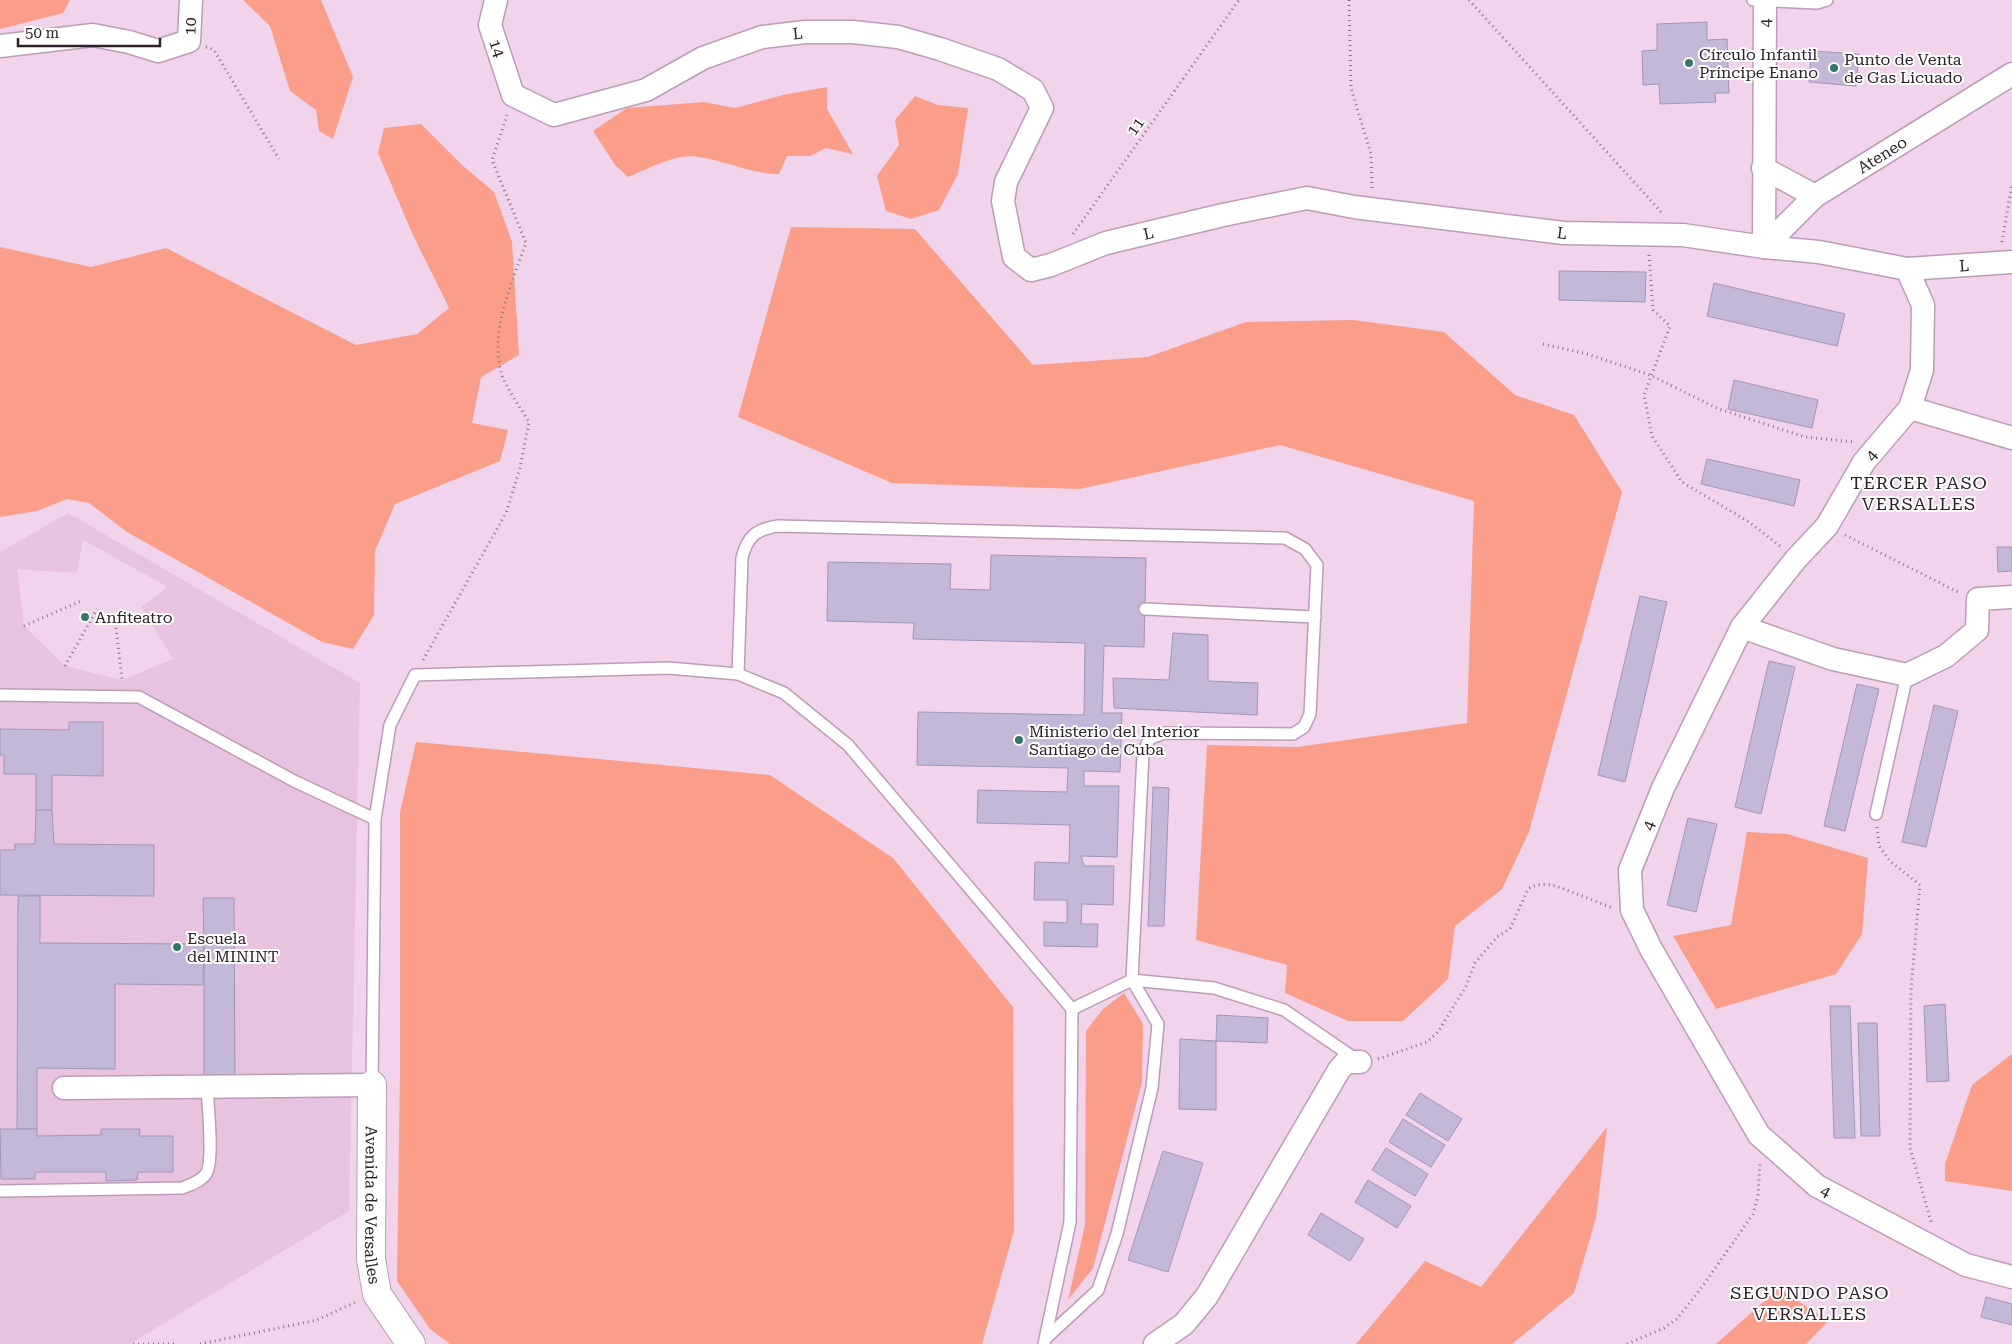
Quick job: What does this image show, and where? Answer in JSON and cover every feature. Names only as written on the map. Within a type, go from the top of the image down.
[{"type":"street","name":"10","points":[[0,46],[93,35],[158,50],[189,41],[191,0]]},
{"type":"street","name":"14","points":[[496,0],[490,25],[513,95]]},
{"type":"street","name":"4","points":[[1761,0],[1764,247]]},
{"type":"street","name":"L","points":[[513,95],[554,115],[646,90],[703,58],[762,37],[805,32],[853,32],[898,37],[940,49],[998,69],[1033,90],[1042,108],[1006,182],[1003,201],[1014,257],[1031,270],[1106,243],[1223,215],[1307,198],[1384,210],[1564,232],[1683,235],[1764,247],[1819,252],[1907,269],[2005,262]]},
{"type":"street","name":"Ateneo","points":[[1764,247],[1816,196],[2012,74]]},
{"type":"street","points":[[1763,168],[1816,196]]},
{"type":"street","name":"4","points":[[1907,269],[1922,305],[1922,370],[1910,408],[1864,462],[1827,526],[1796,559],[1742,627],[1663,788],[1630,870],[1632,910],[1650,949],[1759,1135],[1817,1186],[1966,1265],[2012,1277]]},
{"type":"street","points":[[1910,408],[2012,438]]},
{"type":"street","points":[[1742,627],[1833,659],[1908,675],[1946,656],[1977,630],[1978,599],[2012,597]]},
{"type":"street","points":[[1155,1344],[1184,1324],[1207,1296],[1339,1070],[1346,1062],[1360,1062]]},
{"type":"street","points":[[64,1088],[372,1085]]},
{"type":"street","name":"Avenida de Versalles","points":[[372,1085],[371,1259],[377,1294],[412,1344]]},
{"type":"lane","points":[[1761,0],[1817,3],[1826,0]]},
{"type":"lane","points":[[738,674],[742,558],[746,543],[763,528],[778,526],[1285,538],[1305,549],[1317,565],[1310,714],[1304,727],[1293,734],[1164,733],[1149,739],[1143,754],[1132,980],[1158,1024],[1152,1088],[1120,1225],[1098,1290],[1045,1341]]},
{"type":"lane","points":[[1145,609],[1315,617]]},
{"type":"lane","points":[[372,1085],[375,819],[390,725],[415,675],[668,668],[738,674],[784,693],[848,745],[1072,1009],[1070,1222],[1045,1341]]},
{"type":"lane","points":[[1876,814],[1908,675]]},
{"type":"lane","points":[[0,695],[139,697],[294,781],[375,819]]},
{"type":"lane","points":[[1072,1009],[1132,980],[1214,988],[1284,1010],[1360,1062]]},
{"type":"lane","points":[[0,1191],[182,1188],[197,1182],[207,1174],[210,1154],[207,1088]]},
{"type":"path","name":"11","points":[[1051,264],[1239,0]]},
{"type":"path","points":[[1349,0],[1351,88],[1371,154],[1372,199],[1384,210]]},
{"type":"path","points":[[1469,0],[1683,235]]},
{"type":"path","points":[[189,41],[214,50],[278,159]]},
{"type":"path","points":[[415,675],[506,513],[520,468],[529,422],[501,373],[499,340],[503,308],[526,243],[492,160],[513,95]]},
{"type":"path","points":[[2005,262],[2012,184]]},
{"type":"path","points":[[1645,234],[1650,259],[1653,310],[1670,326],[1650,375],[1644,396],[1652,436],[1682,482],[1749,522],[1796,559]]},
{"type":"path","points":[[1544,344],[1587,354],[1650,375],[1719,409],[1805,437],[1879,445]]},
{"type":"path","points":[[1827,526],[1953,590],[1978,599]]},
{"type":"path","points":[[24,626],[81,601]]},
{"type":"path","points":[[66,666],[97,609]]},
{"type":"path","points":[[115,618],[122,680]]},
{"type":"path","points":[[1876,814],[1879,846],[1890,861],[1920,885],[1911,989],[1910,1148],[1940,1252]]},
{"type":"path","points":[[1360,1062],[1415,1047],[1426,1042],[1438,1032],[1466,986],[1475,963],[1497,938],[1510,929],[1528,889],[1533,886],[1546,884],[1556,886],[1615,909],[1627,912],[1632,910]]},
{"type":"path","points":[[1627,1344],[1664,1328],[1676,1319],[1745,1228],[1753,1214],[1758,1196],[1760,1171],[1759,1135]]},
{"type":"path","points":[[200,1344],[317,1320],[346,1308],[376,1289]]},
{"type":"path","points":[[133,1344],[174,1344]]},
{"type":"shaded area","points":[[0,0],[70,0],[63,13],[0,29]]},
{"type":"shaded area","points":[[243,0],[321,0],[353,77],[333,139],[319,131],[316,110],[290,91],[270,26]]},
{"type":"shaded area","points":[[827,87],[827,109],[853,154],[826,148],[810,156],[787,156],[779,174],[759,172],[690,156],[662,162],[628,177],[615,165],[593,131],[627,108],[704,102],[735,108],[783,95]]},
{"type":"shaded area","points":[[915,96],[938,105],[968,108],[958,174],[939,210],[911,219],[886,211],[877,176],[899,145],[895,120]]},
{"type":"shaded area","points":[[421,124],[462,165],[494,192],[512,242],[519,355],[481,377],[472,423],[508,430],[500,461],[395,504],[375,551],[374,615],[353,649],[322,642],[127,532],[89,503],[67,499],[37,511],[0,517],[0,247],[91,267],[166,248],[356,345],[417,334],[449,308],[412,233],[378,153],[384,128]]},
{"type":"shaded area","points":[[791,227],[915,229],[1033,365],[1148,357],[1246,322],[1353,320],[1444,332],[1515,395],[1574,415],[1622,492],[1529,832],[1502,889],[1455,926],[1448,979],[1403,1021],[1348,1021],[1285,993],[1287,965],[1196,940],[1207,745],[1297,747],[1467,723],[1474,501],[1280,445],[1080,489],[892,483],[738,417]]},
{"type":"shaded area","name":"Escuela del MININT","points":[[68,513],[360,683],[349,1211],[130,1344],[0,1344],[0,552]],"holes":[[[83,540],[168,587],[141,607],[173,659],[122,680],[65,666],[24,626],[17,569],[77,573]]]},
{"type":"shaded area","points":[[416,742],[770,775],[893,858],[1013,1007],[1014,1231],[982,1344],[450,1344],[430,1329],[397,1281],[400,1070],[400,812]]},
{"type":"shaded area","points":[[1747,832],[1787,834],[1868,858],[1862,934],[1836,974],[1716,1009],[1673,936],[1731,925]]},
{"type":"shaded area","points":[[1124,993],[1143,1024],[1142,1082],[1093,1268],[1068,1300],[1085,1225],[1086,1031],[1103,1009]]},
{"type":"shaded area","points":[[2012,1054],[2012,1191],[1945,1181],[1945,1164],[1972,1085]]},
{"type":"shaded area","points":[[1607,1127],[1596,1218],[1574,1293],[1512,1344],[1356,1344],[1425,1261],[1481,1287]]},
{"type":"shaded area","points":[[1779,1288],[1828,1321],[1806,1344],[1716,1344]]},
{"type":"building","points":[[1707,22],[1707,40],[1727,39],[1729,93],[1715,93],[1716,102],[1660,104],[1659,84],[1643,85],[1642,51],[1657,50],[1657,24]]},
{"type":"building","name":"Punto de Venta de Gas Licuado","points":[[1811,51],[1859,54],[1856,86],[1809,82]]},
{"type":"building","points":[[1559,271],[1646,272],[1645,302],[1559,300]]},
{"type":"building","points":[[1714,283],[1845,314],[1837,346],[1707,316]]},
{"type":"building","points":[[1734,380],[1818,400],[1812,428],[1728,409]]},
{"type":"building","points":[[1707,459],[1800,480],[1794,506],[1701,484]]},
{"type":"building","points":[[1997,547],[2012,547],[2012,571],[1998,572]]},
{"type":"building","name":"Ministerio del Interior Santiago de Cuba","points":[[991,555],[1146,558],[1144,647],[1104,646],[1102,713],[1122,713],[1120,772],[1084,771],[1084,786],[1119,786],[1117,857],[1081,856],[1084,866],[1114,866],[1113,905],[1082,904],[1081,924],[1098,924],[1097,947],[1044,946],[1044,922],[1067,923],[1067,900],[1034,900],[1035,862],[1069,863],[1070,825],[977,823],[978,790],[1067,792],[1068,768],[917,765],[918,712],[1084,715],[1085,643],[913,639],[914,623],[827,621],[828,562],[951,564],[950,589],[990,590]]},
{"type":"building","points":[[1640,596],[1667,602],[1625,782],[1598,775]]},
{"type":"building","points":[[1173,633],[1208,635],[1208,681],[1258,683],[1257,715],[1114,708],[1113,678],[1169,680]]},
{"type":"building","points":[[1769,661],[1795,667],[1761,814],[1735,807]]},
{"type":"building","points":[[1857,684],[1879,689],[1845,831],[1824,826]]},
{"type":"building","points":[[1934,705],[1958,711],[1926,847],[1902,842]]},
{"type":"building","points":[[69,722],[103,722],[103,776],[52,775],[52,810],[36,810],[36,774],[4,774],[4,755],[0,755],[0,729],[69,730]]},
{"type":"building","points":[[1153,787],[1169,788],[1164,926],[1148,926]]},
{"type":"building","points":[[36,810],[52,810],[54,844],[154,845],[154,896],[0,895],[0,850],[15,850],[15,844],[35,844]]},
{"type":"building","points":[[1688,818],[1717,824],[1696,912],[1667,905]]},
{"type":"building","points":[[18,896],[40,896],[40,943],[204,944],[203,985],[115,984],[115,1069],[37,1068],[37,1129],[17,1129]]},
{"type":"building","points":[[203,898],[234,898],[235,1081],[204,1081]]},
{"type":"building","points":[[1945,1004],[1949,1081],[1927,1082],[1924,1006]]},
{"type":"building","points":[[1830,1006],[1850,1006],[1855,1138],[1834,1138]]},
{"type":"building","points":[[1217,1015],[1268,1018],[1267,1043],[1216,1041]]},
{"type":"building","points":[[1858,1023],[1877,1023],[1880,1136],[1861,1136]]},
{"type":"building","points":[[1180,1039],[1216,1041],[1216,1110],[1179,1109]]},
{"type":"building","points":[[1420,1093],[1462,1119],[1448,1141],[1406,1115]]},
{"type":"building","points":[[1403,1119],[1445,1145],[1431,1167],[1389,1142]]},
{"type":"building","points":[[0,1129],[37,1129],[37,1136],[101,1135],[101,1129],[140,1129],[139,1136],[173,1136],[173,1172],[138,1172],[137,1180],[106,1181],[106,1172],[35,1172],[35,1179],[1,1179]]},
{"type":"building","points":[[1386,1148],[1428,1174],[1415,1196],[1372,1170]]},
{"type":"building","points":[[1163,1151],[1203,1163],[1168,1272],[1128,1260]]},
{"type":"building","points":[[1368,1180],[1411,1206],[1397,1228],[1355,1202]]},
{"type":"building","points":[[1321,1213],[1364,1239],[1350,1261],[1308,1235]]},
{"type":"building","points":[[1986,1297],[2012,1304],[2012,1325],[1981,1317]]},
{"type":"place","name":"Círculo Infantil Príncipe Enano","points":[[1689,63]]},
{"type":"place","name":"Punto de Venta de Gas Licuado","points":[[1834,68]]},
{"type":"place","name":"Anfiteatro","points":[[85,617]]},
{"type":"place","name":"Ministerio del Interior Santiago de Cuba","points":[[1019,740]]},
{"type":"place","name":"Escuela del MININT","points":[[177,947]]},
{"type":"district","name":"TERCER PASO VERSALLES","points":[[1919,493]]},
{"type":"district","name":"SEGUNDO PASO VERSALLES","points":[[1810,1304]]}]
